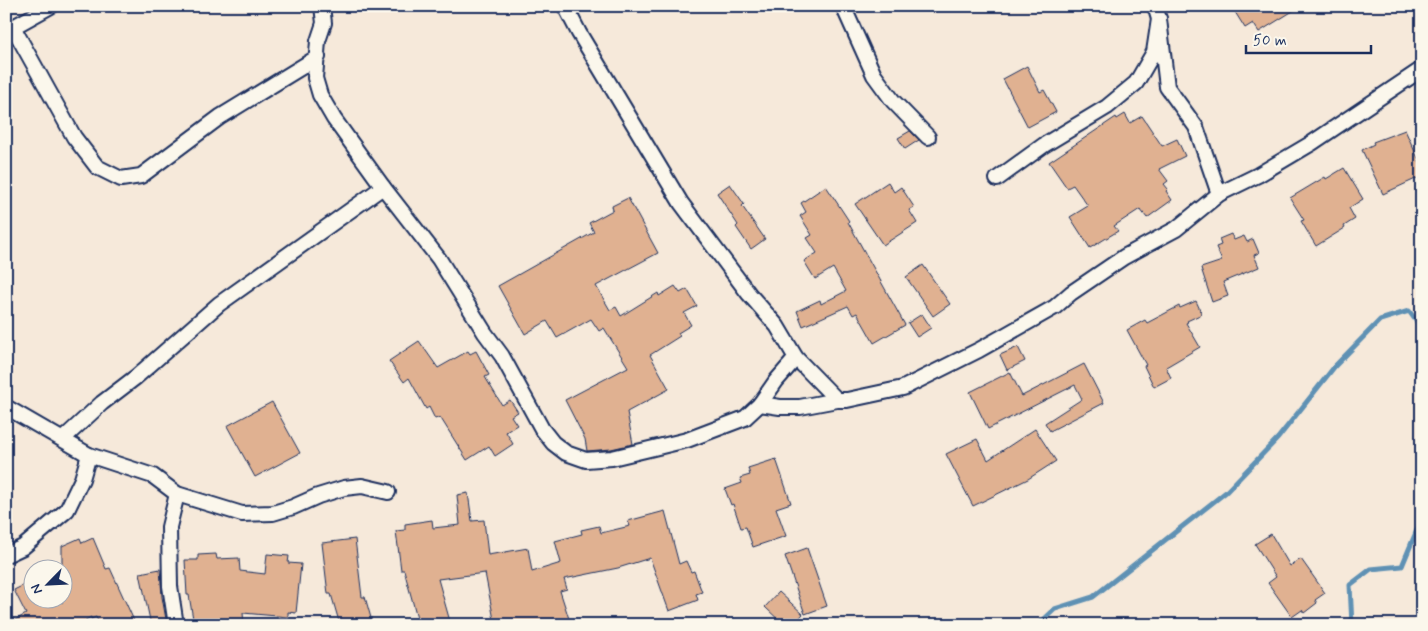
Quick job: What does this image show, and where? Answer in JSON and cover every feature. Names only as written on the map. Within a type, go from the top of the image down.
[{"type":"street","points":[[50,6],[10,29],[74,137],[96,167],[121,179],[141,176],[220,117],[318,58]]},
{"type":"street","points":[[322,6],[324,23],[318,41],[315,78],[320,95],[334,119],[383,187],[439,259],[485,333],[502,356],[542,429],[552,443],[566,454],[586,460],[612,458],[687,440],[745,418],[760,404],[776,381],[796,358]]},
{"type":"street","points":[[565,6],[579,34],[682,203],[749,294],[776,326],[796,358],[837,400]]},
{"type":"street","points":[[843,6],[874,75],[893,101],[928,137]]},
{"type":"street","points":[[997,179],[1044,145],[1107,107],[1136,83],[1154,52],[1157,13]]},
{"type":"street","points":[[1157,13],[1167,87],[1196,127],[1219,194]]},
{"type":"street","points":[[760,404],[780,407],[800,406],[848,400],[903,388],[979,350],[1055,307],[1071,293],[1124,256],[1176,229],[1219,194],[1258,175],[1312,143],[1422,69]]},
{"type":"street","points":[[63,439],[102,403],[136,377],[219,304],[383,187]]},
{"type":"street","points":[[6,407],[89,455],[153,476],[177,494],[242,514],[273,513],[293,508],[318,496],[344,488],[362,486],[388,492]]},
{"type":"street","points":[[6,555],[23,547],[67,510],[82,479],[89,455]]},
{"type":"street","points":[[176,625],[170,586],[169,527],[177,494]]},
{"type":"building","points":[[1246,6],[1301,6],[1259,32],[1253,23],[1245,28],[1235,12]]},
{"type":"building","points":[[1027,66],[1040,92],[1044,90],[1056,112],[1028,127],[1003,79]]},
{"type":"building","points":[[1125,114],[1130,123],[1142,116],[1162,146],[1177,139],[1185,156],[1159,169],[1168,181],[1164,184],[1172,200],[1147,218],[1140,209],[1114,226],[1118,231],[1090,248],[1070,217],[1088,206],[1073,185],[1067,188],[1049,162],[1116,117],[1117,119]]},
{"type":"building","points":[[1405,130],[1422,167],[1422,176],[1383,194],[1362,150],[1374,144],[1373,142]]},
{"type":"building","points":[[910,131],[919,140],[905,149],[898,138]]},
{"type":"building","points":[[1344,168],[1363,199],[1349,208],[1355,219],[1344,226],[1345,228],[1316,246],[1301,221],[1304,220],[1290,198]]},
{"type":"building","points":[[888,182],[894,192],[901,187],[914,207],[909,210],[917,223],[883,245],[855,204]]},
{"type":"building","points":[[730,184],[744,204],[742,206],[765,239],[751,249],[717,193]]},
{"type":"building","points":[[826,186],[849,221],[905,325],[874,343],[857,313],[853,315],[848,306],[803,326],[797,311],[820,300],[821,304],[846,291],[833,268],[815,279],[804,261],[817,253],[807,238],[812,235],[800,216],[806,212],[801,203]]},
{"type":"building","points":[[628,198],[658,253],[596,286],[610,310],[616,307],[621,316],[658,293],[659,296],[675,286],[680,293],[687,289],[697,306],[684,313],[691,325],[678,333],[680,336],[650,355],[669,389],[627,412],[633,444],[611,449],[587,451],[585,439],[565,400],[628,367],[604,328],[599,331],[591,319],[557,338],[547,321],[525,334],[498,286],[594,232],[589,223],[613,210],[612,206]]},
{"type":"building","points":[[1231,234],[1234,240],[1244,236],[1247,242],[1253,239],[1259,253],[1254,255],[1259,267],[1223,282],[1228,296],[1212,302],[1201,268],[1222,261],[1216,247],[1221,245],[1219,239]]},
{"type":"building","points":[[923,265],[950,304],[933,316],[906,277]]},
{"type":"building","points":[[1196,301],[1202,314],[1186,323],[1200,347],[1166,367],[1171,378],[1154,387],[1144,366],[1146,365],[1127,330],[1145,320],[1147,323],[1179,306],[1180,308]]},
{"type":"building","points":[[922,314],[931,328],[917,337],[908,323]]},
{"type":"building","points":[[419,341],[438,368],[468,351],[470,354],[476,351],[489,375],[485,377],[502,405],[510,400],[518,412],[511,416],[517,425],[506,432],[513,444],[495,456],[489,446],[467,460],[440,417],[435,419],[429,407],[426,409],[409,378],[404,382],[389,361]]},
{"type":"building","points":[[1018,347],[1025,361],[1007,370],[1000,355]]},
{"type":"building","points":[[1084,364],[1104,403],[1050,431],[1045,423],[1082,399],[1075,385],[988,429],[970,392],[1010,372],[1022,396]]},
{"type":"building","points":[[272,402],[300,453],[255,477],[227,426]]},
{"type":"building","points":[[1035,429],[1056,461],[1028,479],[973,506],[946,454],[977,439],[988,460]]},
{"type":"building","points":[[776,459],[791,503],[776,508],[786,536],[753,547],[746,527],[741,528],[733,504],[731,505],[725,489],[742,483],[740,478],[750,475],[748,468]]},
{"type":"building","points":[[468,493],[472,521],[484,520],[488,555],[528,548],[532,572],[561,563],[555,541],[582,534],[581,530],[599,526],[601,533],[630,526],[628,521],[665,511],[679,564],[686,561],[691,572],[694,571],[702,592],[696,594],[698,600],[669,611],[650,558],[618,568],[564,579],[567,589],[560,591],[571,625],[495,625],[485,573],[438,579],[451,625],[419,625],[404,570],[401,570],[396,531],[405,530],[405,524],[432,520],[433,528],[460,525],[457,495]]},
{"type":"building","points":[[1271,534],[1290,566],[1301,559],[1325,593],[1315,600],[1317,603],[1304,613],[1302,610],[1292,617],[1268,583],[1276,577],[1255,544]]},
{"type":"building","points":[[80,538],[82,543],[93,538],[106,569],[110,568],[136,625],[100,625],[96,617],[91,619],[91,617],[76,625],[6,625],[26,614],[23,608],[72,608],[72,558],[62,558],[62,546]]},
{"type":"building","points":[[355,539],[362,597],[365,597],[373,625],[340,625],[331,594],[328,594],[322,543]]},
{"type":"building","points":[[807,548],[827,606],[805,614],[785,556]]},
{"type":"building","points":[[216,554],[217,559],[239,558],[240,571],[265,574],[267,554],[289,556],[288,563],[301,564],[296,613],[288,612],[288,617],[243,613],[244,625],[194,625],[189,595],[187,595],[185,560],[198,560],[198,555]]},
{"type":"building","points":[[160,569],[167,625],[151,625],[140,573]]},
{"type":"building","points":[[22,586],[22,606],[14,590]]},
{"type":"building","points":[[779,592],[803,614],[793,625],[784,625],[765,607]]},
{"type":"waterway","points":[[1038,625],[1055,609],[1093,597],[1226,492],[1278,438],[1335,366],[1380,320],[1409,311],[1422,329]]},
{"type":"waterway","points":[[1352,625],[1350,585],[1371,569],[1402,566],[1422,518]]}]
